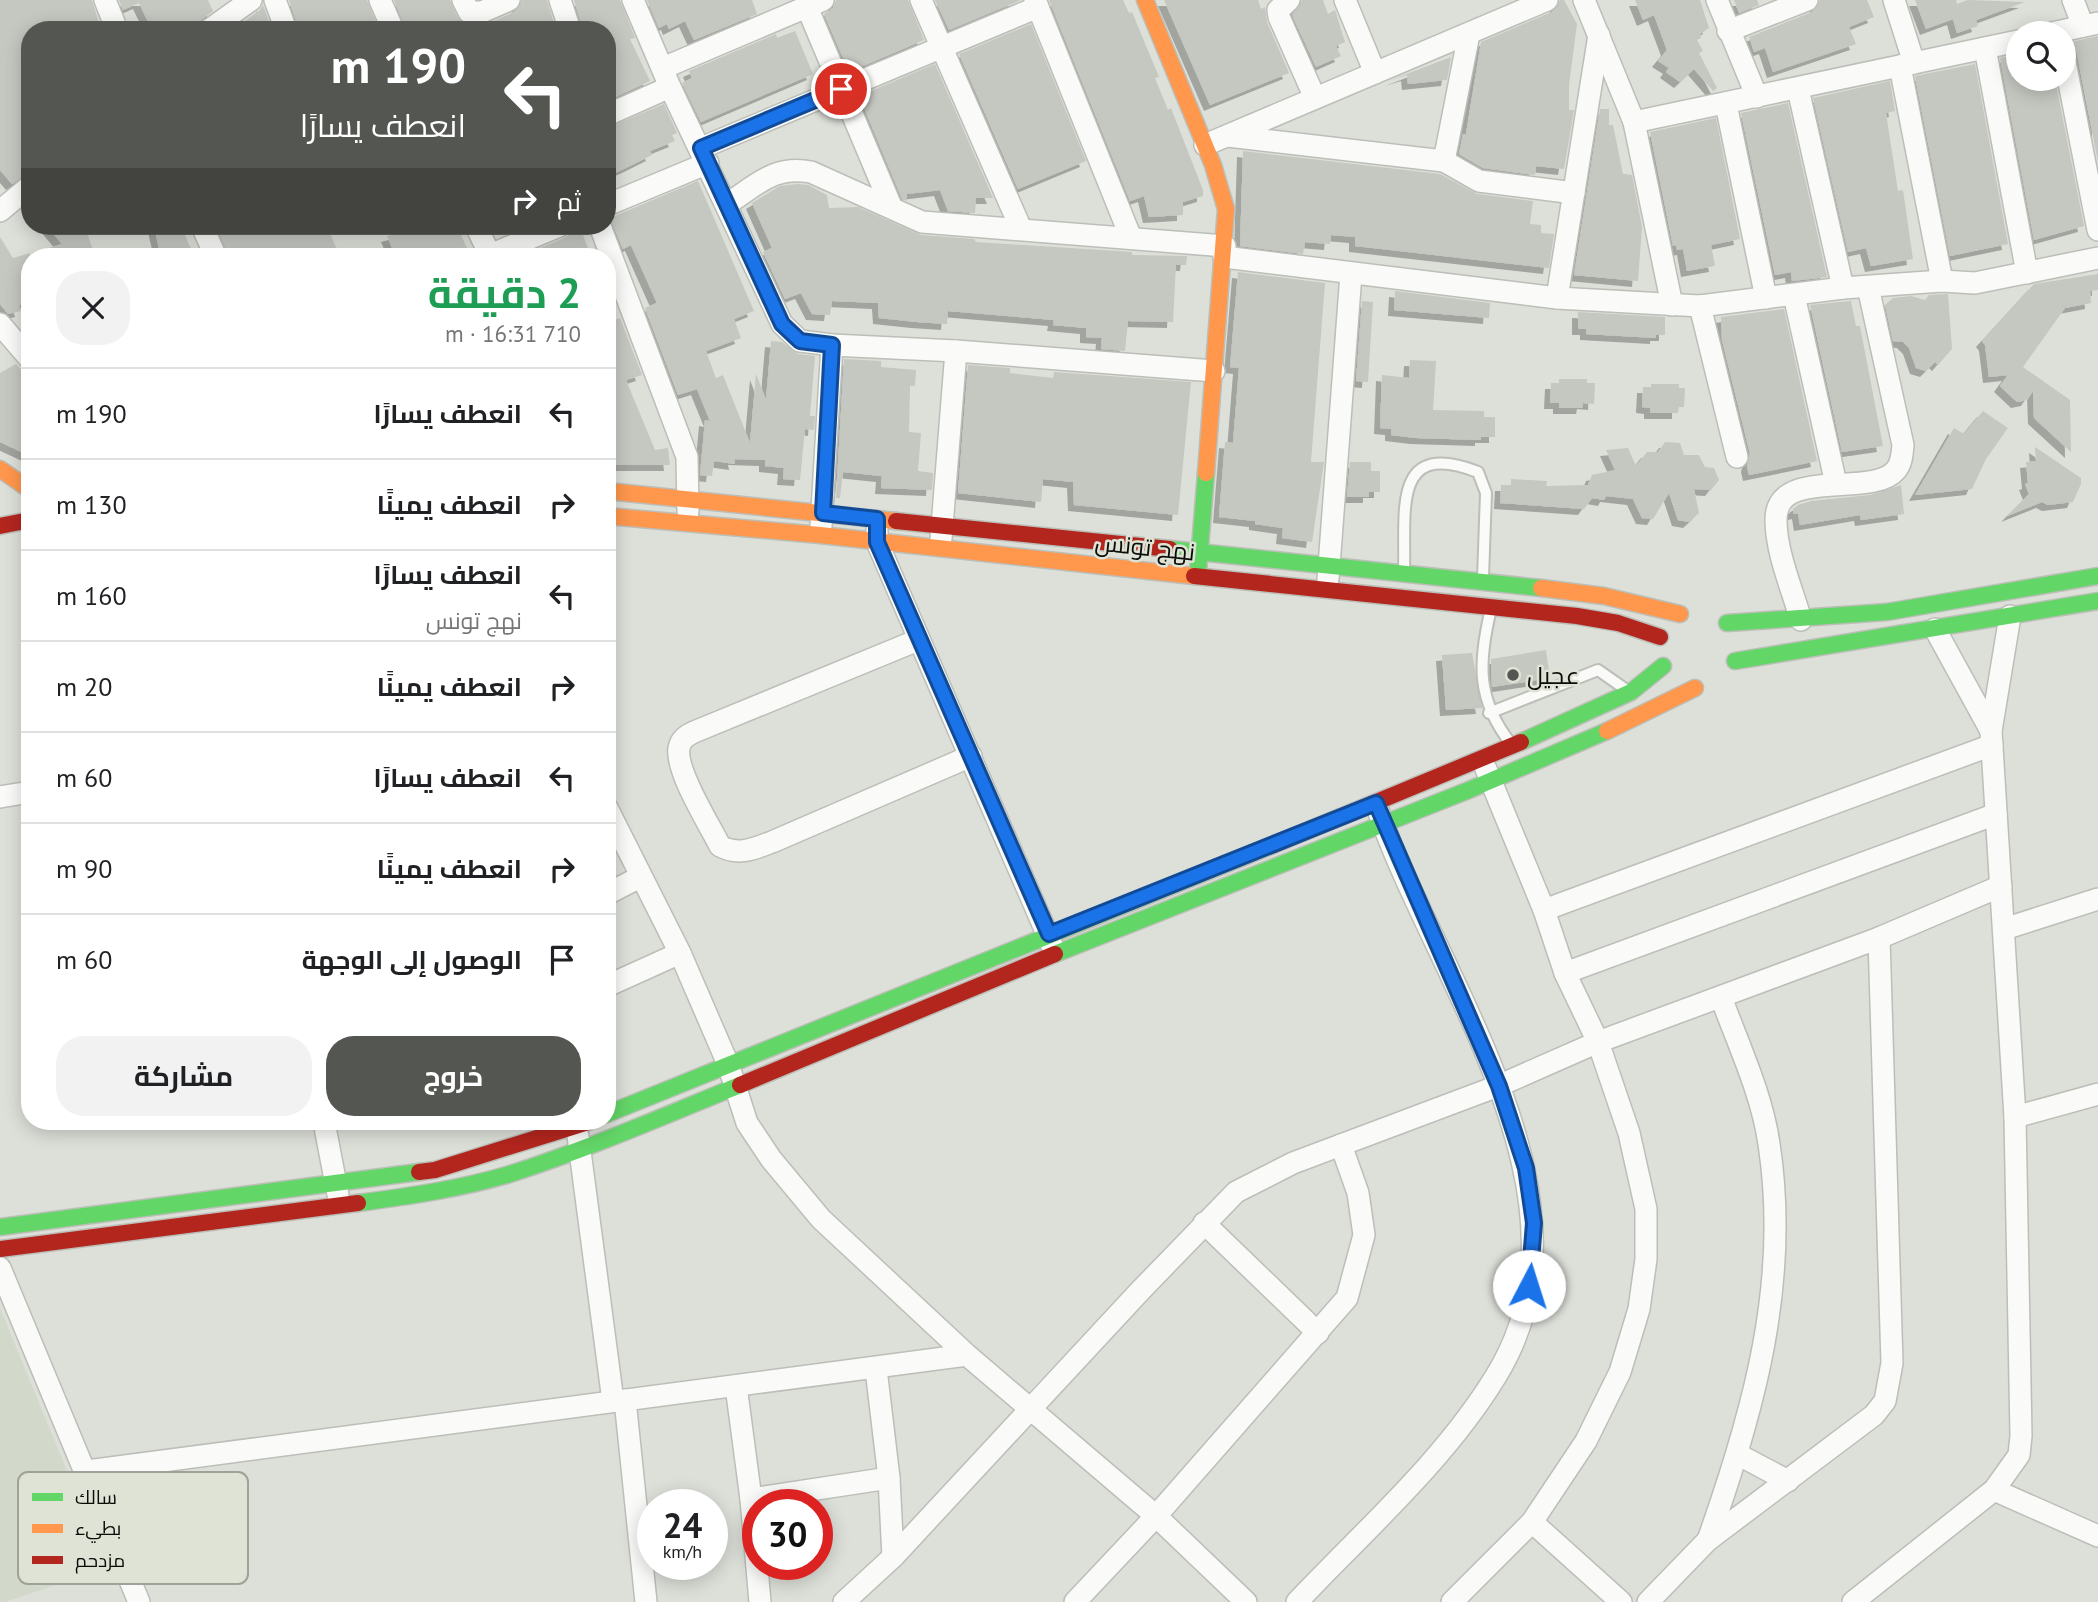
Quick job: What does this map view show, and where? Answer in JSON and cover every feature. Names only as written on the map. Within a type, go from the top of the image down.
[{"type":"main road","points":[[1145,0],[1222,188],[1226,209],[1225,251],[1198,576]]},
{"type":"main road","points":[[0,469],[21,484]]},
{"type":"main road","name":"نهج تونس","points":[[616,492],[1489,581],[1604,596],[1680,614]]},
{"type":"main road","name":"نهج تونس","points":[[616,517],[820,535],[1491,609],[1597,616],[1625,622],[1660,637]]},
{"type":"main road","points":[[0,526],[21,522]]},
{"type":"main road","points":[[1695,688],[1676,681],[1662,666],[1659,657],[1660,637],[1680,614],[1705,611],[1727,623],[1801,620],[1887,612],[2098,576]]},
{"type":"main road","points":[[1735,661],[2098,601]]},
{"type":"main road","points":[[0,1249],[433,1193],[509,1174],[581,1149],[732,1074],[1049,934],[1380,813],[1490,780],[1626,722],[1695,688],[1719,681],[1735,661],[1736,641],[1727,623]]},
{"type":"main road","points":[[616,1111],[732,1074],[1056,955],[1380,813],[1483,760],[1631,692],[1662,666]]},
{"type":"main road","points":[[0,1227],[435,1170],[563,1130]]},
{"type":"street","points":[[105,0],[113,21]]},
{"type":"street","points":[[222,21],[251,0]]},
{"type":"street","points":[[275,0],[283,21]]},
{"type":"street","points":[[380,0],[389,21]]},
{"type":"street","points":[[463,0],[469,12],[475,13],[509,0]]},
{"type":"street","points":[[560,0],[567,21]]},
{"type":"street","points":[[633,0],[666,78],[782,324],[800,341],[1214,372]]},
{"type":"street","points":[[921,0],[1021,229]]},
{"type":"street","points":[[1289,0],[1278,10],[1279,17],[1315,98]]},
{"type":"street","points":[[1345,0],[1375,73]]},
{"type":"street","points":[[1205,145],[1547,0]]},
{"type":"street","points":[[1584,0],[1634,122],[1672,305]]},
{"type":"street","points":[[1717,0],[1757,97]]},
{"type":"street","points":[[1728,31],[1807,0]]},
{"type":"street","points":[[1894,0],[1942,281]]},
{"type":"street","points":[[2073,0],[2090,25]]},
{"type":"street","points":[[616,109],[666,78],[814,3],[841,89],[891,206]]},
{"type":"street","points":[[616,200],[841,89],[942,47],[1037,3],[1131,238]]},
{"type":"street","points":[[1444,161],[1469,34]]},
{"type":"street","points":[[1557,298],[1599,35]]},
{"type":"street","points":[[1634,122],[2006,43]]},
{"type":"street","points":[[1984,48],[2027,273]]},
{"type":"street","points":[[1798,89],[1843,288]]},
{"type":"street","points":[[2069,91],[2098,230]]},
{"type":"street","points":[[1726,104],[1766,298]]},
{"type":"street","points":[[1226,136],[1444,161],[1479,181],[1574,193]]},
{"type":"street","points":[[727,204],[781,170],[793,168],[811,172],[922,222],[1131,238],[1225,251],[1351,274],[1557,298],[1672,305],[1700,306],[1843,288],[1942,281],[1975,283],[2098,258]]},
{"type":"street","points":[[0,211],[21,194]]},
{"type":"street","points":[[509,248],[539,235]]},
{"type":"street","points":[[616,268],[687,457],[687,523]]},
{"type":"street","points":[[1328,591],[1351,274]]},
{"type":"street","points":[[1801,620],[1776,518],[1784,498],[1791,492],[1836,484],[1878,481],[1894,473],[1901,463],[1903,445],[1868,287]]},
{"type":"street","points":[[1794,295],[1836,484]]},
{"type":"street","points":[[1700,306],[1737,457]]},
{"type":"street","points":[[0,324],[15,341]]},
{"type":"street","points":[[820,535],[832,345]]},
{"type":"street","points":[[940,548],[956,351]]},
{"type":"street","points":[[877,519],[877,542],[1056,955]]},
{"type":"street","points":[[1853,1602],[1994,1490],[2019,1455],[2021,1436],[2014,1117],[1992,738],[2010,617]]},
{"type":"street","points":[[1935,629],[1992,738]]},
{"type":"street","points":[[918,640],[694,732],[683,738],[679,749],[680,765],[720,846],[731,852],[746,851],[971,756]]},
{"type":"street","points":[[1544,910],[1992,738]]},
{"type":"street","points":[[1452,1602],[1531,1522],[1586,1441],[1620,1371],[1639,1309],[1646,1259],[1646,1209],[1629,1133],[1598,1042],[1565,973],[1544,910],[1483,760]]},
{"type":"street","points":[[0,797],[21,794]]},
{"type":"street","points":[[1297,1602],[1449,1440],[1497,1375],[1527,1310],[1534,1223],[1526,1168],[1499,1086],[1380,813]]},
{"type":"street","points":[[1565,973],[1996,814]]},
{"type":"street","points":[[616,827],[680,953],[732,1074],[736,1096],[747,1123],[771,1159],[821,1219],[967,1355],[1033,1408],[1156,1516],[1246,1602]]},
{"type":"street","points":[[616,889],[640,877]]},
{"type":"street","points":[[844,1602],[893,1557],[1236,1192],[1264,1176],[1340,1145],[1499,1086],[1598,1042],[1879,938],[2001,886]]},
{"type":"street","points":[[2004,929],[2098,899]]},
{"type":"street","points":[[1648,1602],[1708,1540],[1874,1415],[1885,1401],[1890,1385],[1879,938]]},
{"type":"street","points":[[616,982],[680,953]]},
{"type":"street","points":[[1708,1540],[1739,1455],[1764,1356],[1775,1266],[1774,1199],[1769,1141],[1721,997]]},
{"type":"street","points":[[2014,1117],[2098,1094]]},
{"type":"street","points":[[325,1130],[340,1207]]},
{"type":"street","points":[[582,1130],[581,1149],[646,1602]]},
{"type":"street","points":[[1074,1602],[1156,1516],[1347,1298],[1364,1235],[1358,1193],[1340,1145]]},
{"type":"street","points":[[1204,1223],[1318,1334]]},
{"type":"street","points":[[0,1268],[87,1471],[967,1355]]},
{"type":"street","points":[[876,1369],[889,1478],[893,1557]]},
{"type":"street","points":[[736,1386],[750,1489]]},
{"type":"street","points":[[1739,1455],[1788,1481]]},
{"type":"street","points":[[820,1489],[889,1478]]},
{"type":"street","points":[[1994,1490],[2098,1536]]},
{"type":"street","points":[[1531,1522],[1621,1602]]},
{"type":"street","points":[[758,1580],[760,1602]]},
{"type":"street","points":[[132,1584],[139,1602]]},
{"type":"lane","points":[[1404,573],[1407,486],[1415,472],[1434,464],[1461,466],[1478,472],[1486,494],[1491,609],[1482,659],[1489,713],[1513,747]]},
{"type":"lane","points":[[1489,713],[1598,670],[1631,692]]},
{"type":"shaded area","points":[[0,1308],[67,1472],[18,1472],[18,1584],[59,1584],[0,1602]]},
{"type":"building","points":[[0,0],[92,0],[98,21],[21,21],[21,178],[12,184],[0,170]]},
{"type":"building","points":[[119,0],[208,0],[213,11],[200,21],[148,21],[139,3],[123,10]]},
{"type":"building","points":[[289,0],[367,0],[375,21],[296,21]]},
{"type":"building","points":[[394,0],[450,0],[458,18],[463,21],[402,21]]},
{"type":"building","points":[[522,0],[547,0],[553,21],[494,21],[514,12]]},
{"type":"building","points":[[574,0],[620,0],[635,38],[630,39],[650,81],[616,97],[616,21],[580,21]]},
{"type":"building","points":[[647,0],[752,0],[757,14],[694,40],[685,21],[669,29],[667,24],[659,28]]},
{"type":"building","points":[[836,0],[908,0],[924,40],[849,72],[824,14],[833,8]]},
{"type":"building","points":[[935,0],[1021,0],[949,30]]},
{"type":"building","points":[[1049,0],[1123,0],[1129,13],[1132,12],[1159,77],[1155,78],[1168,110],[1171,108],[1203,190],[1203,196],[1183,202],[1183,215],[1149,217],[1144,196],[1130,201]]},
{"type":"building","points":[[1164,0],[1258,0],[1261,9],[1265,7],[1267,22],[1289,73],[1210,105]]},
{"type":"building","points":[[1302,0],[1323,0],[1328,14],[1335,10],[1345,42],[1336,46],[1341,56],[1316,67],[1292,15]]},
{"type":"building","points":[[1560,0],[1564,0],[1577,24],[1569,85],[1569,110],[1574,110],[1564,169],[1536,166],[1535,175],[1483,168],[1459,154],[1463,134],[1466,134],[1481,42],[1552,12]]},
{"type":"building","points":[[1635,0],[1700,0],[1709,28],[1700,34],[1701,38],[1697,40],[1703,51],[1699,53],[1717,88],[1713,91],[1694,69],[1680,82],[1666,72],[1669,68],[1658,61],[1667,50],[1654,15],[1643,20]]},
{"type":"building","points":[[1734,0],[1757,0],[1759,5],[1739,13]]},
{"type":"building","points":[[1820,0],[1867,0],[1874,17],[1849,27],[1856,44],[1773,72],[1765,48],[1754,52],[1749,37],[1812,12]]},
{"type":"building","points":[[1915,0],[1956,0],[1957,4],[1968,0],[2025,2],[1976,20],[1978,26],[1957,33],[1953,19],[1926,29]]},
{"type":"building","points":[[263,5],[269,21],[245,21]]},
{"type":"building","points":[[1031,24],[1086,161],[1018,189],[959,54]]},
{"type":"building","points":[[795,31],[813,74],[701,122],[682,83],[692,78],[689,71],[776,34],[777,38]]},
{"type":"building","points":[[2098,36],[2098,162],[2076,49],[2076,41]]},
{"type":"building","points":[[1451,57],[1447,80],[1408,84],[1407,75],[1391,80]]},
{"type":"building","points":[[2006,57],[2006,90],[2000,58]]},
{"type":"building","points":[[935,64],[993,198],[976,198],[975,213],[948,211],[940,190],[907,194],[907,201],[902,199],[859,96]]},
{"type":"building","points":[[1975,64],[2008,244],[1950,256],[1915,76]]},
{"type":"building","points":[[1890,81],[1895,111],[1886,113],[1898,191],[1903,190],[1913,259],[1871,266],[1866,248],[1848,252],[1813,98]]},
{"type":"building","points":[[2006,91],[2057,91],[2084,226],[2034,240]]},
{"type":"building","points":[[1788,103],[1827,277],[1792,281],[1791,272],[1775,275],[1741,113]]},
{"type":"building","points":[[664,104],[677,133],[672,135],[675,141],[650,151],[652,155],[616,173],[616,124]]},
{"type":"building","points":[[1600,109],[1609,109],[1609,125],[1613,125],[1623,174],[1632,175],[1642,227],[1638,281],[1574,275]]},
{"type":"building","points":[[1716,118],[1740,239],[1711,245],[1715,266],[1687,271],[1683,249],[1677,250],[1676,245],[1673,246],[1650,132]]},
{"type":"building","points":[[1243,151],[1440,174],[1477,194],[1533,201],[1530,224],[1541,225],[1541,233],[1554,234],[1549,268],[1355,246],[1355,237],[1331,235],[1330,244],[1305,242],[1303,254],[1240,246]]},
{"type":"building","points":[[698,181],[754,311],[734,319],[741,338],[706,351],[716,378],[723,375],[750,443],[756,374],[766,400],[771,341],[782,342],[798,354],[815,356],[810,416],[815,416],[814,430],[805,429],[800,480],[783,479],[784,468],[765,466],[765,460],[734,459],[735,464],[714,461],[712,476],[700,475],[705,420],[710,421],[697,389],[678,395],[645,308],[657,303],[631,245],[623,249],[616,232],[616,215]]},
{"type":"building","points":[[808,185],[827,195],[829,208],[858,207],[921,235],[974,239],[976,242],[1132,252],[1132,255],[1187,256],[1186,265],[1176,265],[1173,322],[1128,321],[1125,351],[1101,349],[1102,338],[1086,337],[1086,328],[1053,325],[1054,320],[948,311],[947,324],[917,322],[879,318],[878,303],[832,301],[830,315],[812,314],[801,293],[785,299],[763,252],[772,248],[752,203],[780,186]]},
{"type":"building","points":[[54,235],[88,235],[92,248],[49,248],[62,244]]},
{"type":"building","points":[[156,235],[185,235],[191,248],[159,248]]},
{"type":"building","points":[[220,235],[331,235],[336,248],[225,248]]},
{"type":"building","points":[[461,235],[467,248],[392,248],[387,236]]},
{"type":"building","points":[[568,235],[583,235],[588,248],[540,248]]},
{"type":"building","points":[[0,237],[13,258],[21,256],[21,311],[8,314],[0,304]]},
{"type":"building","points":[[1238,272],[1325,283],[1311,462],[1324,462],[1312,542],[1282,538],[1283,528],[1255,524],[1255,521],[1219,517],[1225,442],[1233,443],[1239,368],[1230,367]]},
{"type":"building","points":[[2098,274],[2098,290],[2090,291],[2091,303],[2065,308],[2023,367],[2070,400],[2071,452],[2034,418],[2033,391],[2027,400],[2017,402],[2000,386],[2008,375],[1989,377],[1985,345],[1982,341],[2034,284]]},
{"type":"building","points":[[1395,291],[1490,303],[1489,318],[1394,310]]},
{"type":"building","points":[[1948,294],[1952,349],[1938,365],[1935,362],[1926,371],[1916,368],[1909,348],[1903,342],[1893,341],[1885,305],[1893,298],[1911,296],[1925,300],[1929,295]]},
{"type":"building","points":[[1362,301],[1373,302],[1368,382],[1356,381]]},
{"type":"building","points":[[1851,301],[1856,326],[1860,326],[1883,446],[1842,452],[1810,305]]},
{"type":"building","points":[[1784,309],[1817,461],[1749,475],[1747,466],[1750,454],[1722,340],[1721,317]]},
{"type":"building","points":[[1578,312],[1665,317],[1665,335],[1656,335],[1656,338],[1586,334],[1586,329],[1578,329]]},
{"type":"building","points":[[620,318],[642,375],[626,380],[655,450],[668,448],[670,465],[616,465],[616,320]]},
{"type":"building","points":[[844,359],[881,361],[881,367],[916,370],[915,386],[910,386],[909,432],[921,433],[918,471],[933,473],[932,490],[881,488],[882,476],[843,472],[840,498],[836,498]]},
{"type":"building","points":[[1410,360],[1436,361],[1433,410],[1484,411],[1484,417],[1495,417],[1495,437],[1481,437],[1481,440],[1416,438],[1391,435],[1391,429],[1380,428],[1382,375],[1409,378]]},
{"type":"building","points":[[16,364],[21,369],[21,452],[0,442],[0,373]]},
{"type":"building","points":[[968,365],[1010,368],[1010,373],[1053,378],[1054,372],[1191,382],[1178,515],[1074,505],[1073,482],[1043,479],[1041,502],[958,493]]},
{"type":"building","points":[[1559,379],[1587,379],[1587,383],[1595,383],[1594,404],[1583,403],[1582,408],[1559,408],[1559,403],[1550,403],[1551,383],[1559,383]]},
{"type":"building","points":[[1651,384],[1679,384],[1679,388],[1685,388],[1684,407],[1678,407],[1678,413],[1650,413],[1650,408],[1642,407],[1643,387],[1651,387]]},
{"type":"building","points":[[1983,411],[2008,428],[1986,459],[1972,489],[1915,495],[1954,428],[1964,434]]},
{"type":"building","points":[[1665,442],[1680,443],[1684,455],[1699,455],[1705,467],[1714,468],[1719,480],[1711,490],[1694,489],[1699,513],[1689,522],[1678,520],[1669,493],[1653,519],[1642,518],[1633,499],[1606,496],[1604,500],[1592,498],[1584,509],[1500,503],[1501,485],[1511,485],[1511,479],[1547,481],[1546,486],[1588,485],[1592,475],[1615,470],[1606,450],[1628,448],[1636,466],[1647,452],[1658,452]]},
{"type":"building","points":[[2035,447],[2081,478],[2081,484],[2073,502],[2048,505],[2042,502],[2007,516],[2029,494],[2025,484],[2028,483],[2026,462],[2036,461]]},
{"type":"building","points":[[1350,462],[1371,462],[1371,471],[1380,471],[1380,492],[1369,492],[1369,497],[1347,497]]},
{"type":"building","points":[[1901,485],[1904,514],[1861,520],[1860,515],[1800,525],[1798,513],[1794,514],[1793,509],[1798,505],[1811,501],[1870,495]]},
{"type":"building","points":[[1546,650],[1550,678],[1492,687],[1491,659]]},
{"type":"building","points":[[1472,653],[1482,708],[1446,710],[1442,655]]},
{"type":"traffic: fast","points":[[1198,572],[1206,473]]},
{"type":"traffic: fast","points":[[1170,549],[1541,588]]},
{"type":"traffic: fast","points":[[1727,623],[1887,612],[2098,576]]},
{"type":"traffic: fast","points":[[1735,661],[2098,601]]},
{"type":"traffic: fast","points":[[1521,742],[1631,692],[1663,666]]},
{"type":"traffic: fast","points":[[1055,954],[1469,790],[1607,731]]},
{"type":"traffic: fast","points":[[616,1110],[1273,845]]},
{"type":"traffic: fast","points":[[358,1203],[454,1188],[510,1174],[597,1143],[740,1085]]},
{"type":"traffic: fast","points":[[0,1227],[419,1172]]},
{"type":"traffic: slow","points":[[1145,0],[1213,165],[1226,209],[1206,473]]},
{"type":"traffic: slow","points":[[0,469],[21,484]]},
{"type":"traffic: slow","points":[[616,492],[896,521]]},
{"type":"traffic: slow","points":[[616,517],[820,535],[1194,576]]},
{"type":"traffic: slow","points":[[1541,588],[1604,596],[1680,614]]},
{"type":"traffic: slow","points":[[1607,731],[1695,688]]},
{"type":"traffic: jam","points":[[896,521],[1170,549]]},
{"type":"traffic: jam","points":[[0,526],[21,522]]},
{"type":"traffic: jam","points":[[1194,576],[1577,616],[1618,623],[1660,637]]},
{"type":"traffic: jam","points":[[1273,845],[1521,742]]},
{"type":"traffic: jam","points":[[740,1085],[1055,954]]},
{"type":"traffic: jam","points":[[419,1172],[435,1170],[562,1130]]},
{"type":"traffic: jam","points":[[0,1249],[358,1203]]},
{"type":"place","name":"عجيل","points":[[1513,675]]},
{"type":"route","points":[[841,89],[701,148],[782,324],[800,341],[832,345],[823,513],[877,519],[877,542],[1049,934],[1376,803],[1499,1086],[1526,1168],[1534,1223],[1529,1286]]}]
